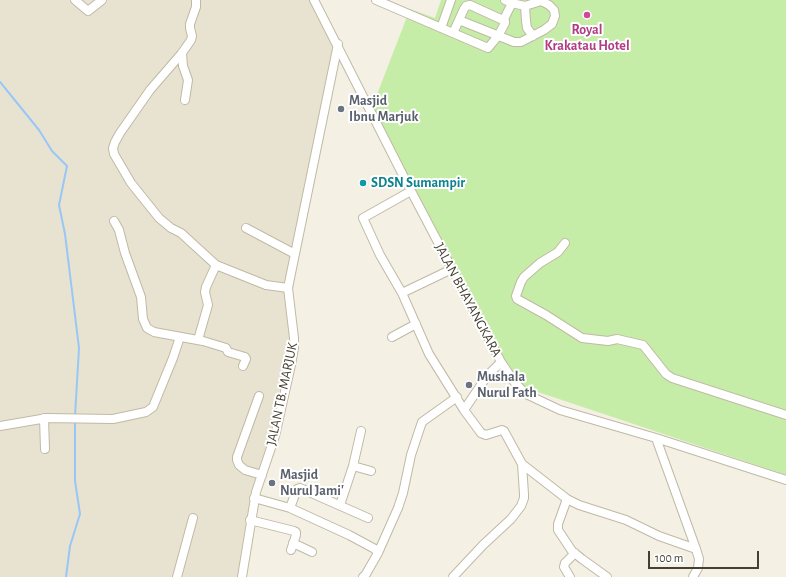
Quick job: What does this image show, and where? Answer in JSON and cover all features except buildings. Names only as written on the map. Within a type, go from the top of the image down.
[{"type":"street","points":[[75,0],[88,11],[102,0]]},
{"type":"street","points":[[196,0],[196,7],[190,24],[192,36],[191,40],[182,53],[150,90],[120,133],[113,148],[114,154],[131,183],[159,218],[181,234],[216,265],[266,285],[288,288]]},
{"type":"street","name":"JALAN BHAYANGKARA","points":[[314,0],[338,44],[452,269],[501,362],[515,383],[526,394],[560,410],[656,438],[786,480]]},
{"type":"street","points":[[376,0],[488,48],[498,36],[505,23],[504,19],[509,2],[525,6],[541,1],[549,4],[554,10],[555,16],[552,24],[521,42],[514,42],[498,36],[458,20]]},
{"type":"street","points":[[441,28],[451,0]]},
{"type":"street","points":[[453,33],[464,9],[470,5],[504,19]]},
{"type":"street","points":[[525,6],[527,28],[533,36]]},
{"type":"street","name":"JALAN TB. MARJUK","points":[[242,577],[254,498],[275,436],[294,348],[288,288],[338,44]]},
{"type":"street","points":[[182,53],[183,66],[188,80],[185,100]]},
{"type":"street","points":[[412,191],[362,219],[402,293],[430,354],[464,410],[483,435],[486,436],[502,430],[505,432],[522,464],[567,499],[579,505],[626,520],[659,536],[696,549]]},
{"type":"street","points":[[114,221],[119,230],[125,253],[141,297],[143,319],[147,328],[154,332],[180,338],[198,340],[226,348],[228,352],[245,357],[246,359],[243,366]]},
{"type":"street","points":[[246,228],[295,254]]},
{"type":"street","points":[[565,243],[558,252],[540,263],[524,277],[516,296],[517,299],[546,315],[582,338],[608,341],[617,339],[640,344],[646,348],[666,374],[672,378],[786,415]]},
{"type":"street","points":[[198,340],[208,305],[206,287],[216,265]]},
{"type":"street","points":[[402,293],[452,269]]},
{"type":"street","points":[[392,337],[416,324]]},
{"type":"street","points":[[0,426],[44,418],[113,419],[146,412],[153,407],[180,338]]},
{"type":"street","points":[[464,410],[487,376],[501,362]]},
{"type":"street","points":[[259,396],[237,460],[239,465],[245,470],[262,475]]},
{"type":"street","points":[[363,577],[378,553],[398,508],[404,492],[411,455],[422,422],[457,397]]},
{"type":"street","points":[[44,418],[45,449]]},
{"type":"street","points":[[340,505],[353,466],[361,431]]},
{"type":"street","points":[[656,438],[696,549],[698,568],[693,577]]},
{"type":"street","points":[[453,577],[511,519],[520,506],[524,498],[522,464]]},
{"type":"street","points":[[353,466],[371,471]]},
{"type":"street","points":[[290,508],[298,488],[368,518]]},
{"type":"street","points":[[254,498],[290,508],[349,535],[372,547],[378,553]]},
{"type":"street","points":[[567,499],[557,528],[575,554],[607,577]]},
{"type":"street","points":[[177,577],[193,518]]},
{"type":"street","points":[[250,520],[296,532],[292,546],[312,552]]},
{"type":"street","points":[[570,577],[564,567],[565,563],[575,554]]},
{"type":"shaded area","points":[[0,0],[314,0],[338,44],[288,288],[294,348],[262,475],[242,577],[0,577]]},
{"type":"green space","points":[[441,0],[786,0],[786,475],[517,385],[371,110],[410,9],[435,18]]},
{"type":"waterway","points":[[0,82],[39,130],[52,151],[67,166],[59,205],[65,234],[79,348],[75,416]]},
{"type":"waterway","points":[[66,577],[70,546],[80,514],[75,481],[75,420]]},
{"type":"place","name":"Royal Krakatau Hotel","points":[[587,15]]},
{"type":"place","name":"Masjid Ibnu Marjuk","points":[[341,109]]},
{"type":"place","name":"SDSN Sumampir","points":[[363,183]]},
{"type":"place","name":"Mushala Nurul Fath","points":[[469,385]]},
{"type":"place","name":"Masjid Nurul Jami'","points":[[272,483]]}]
